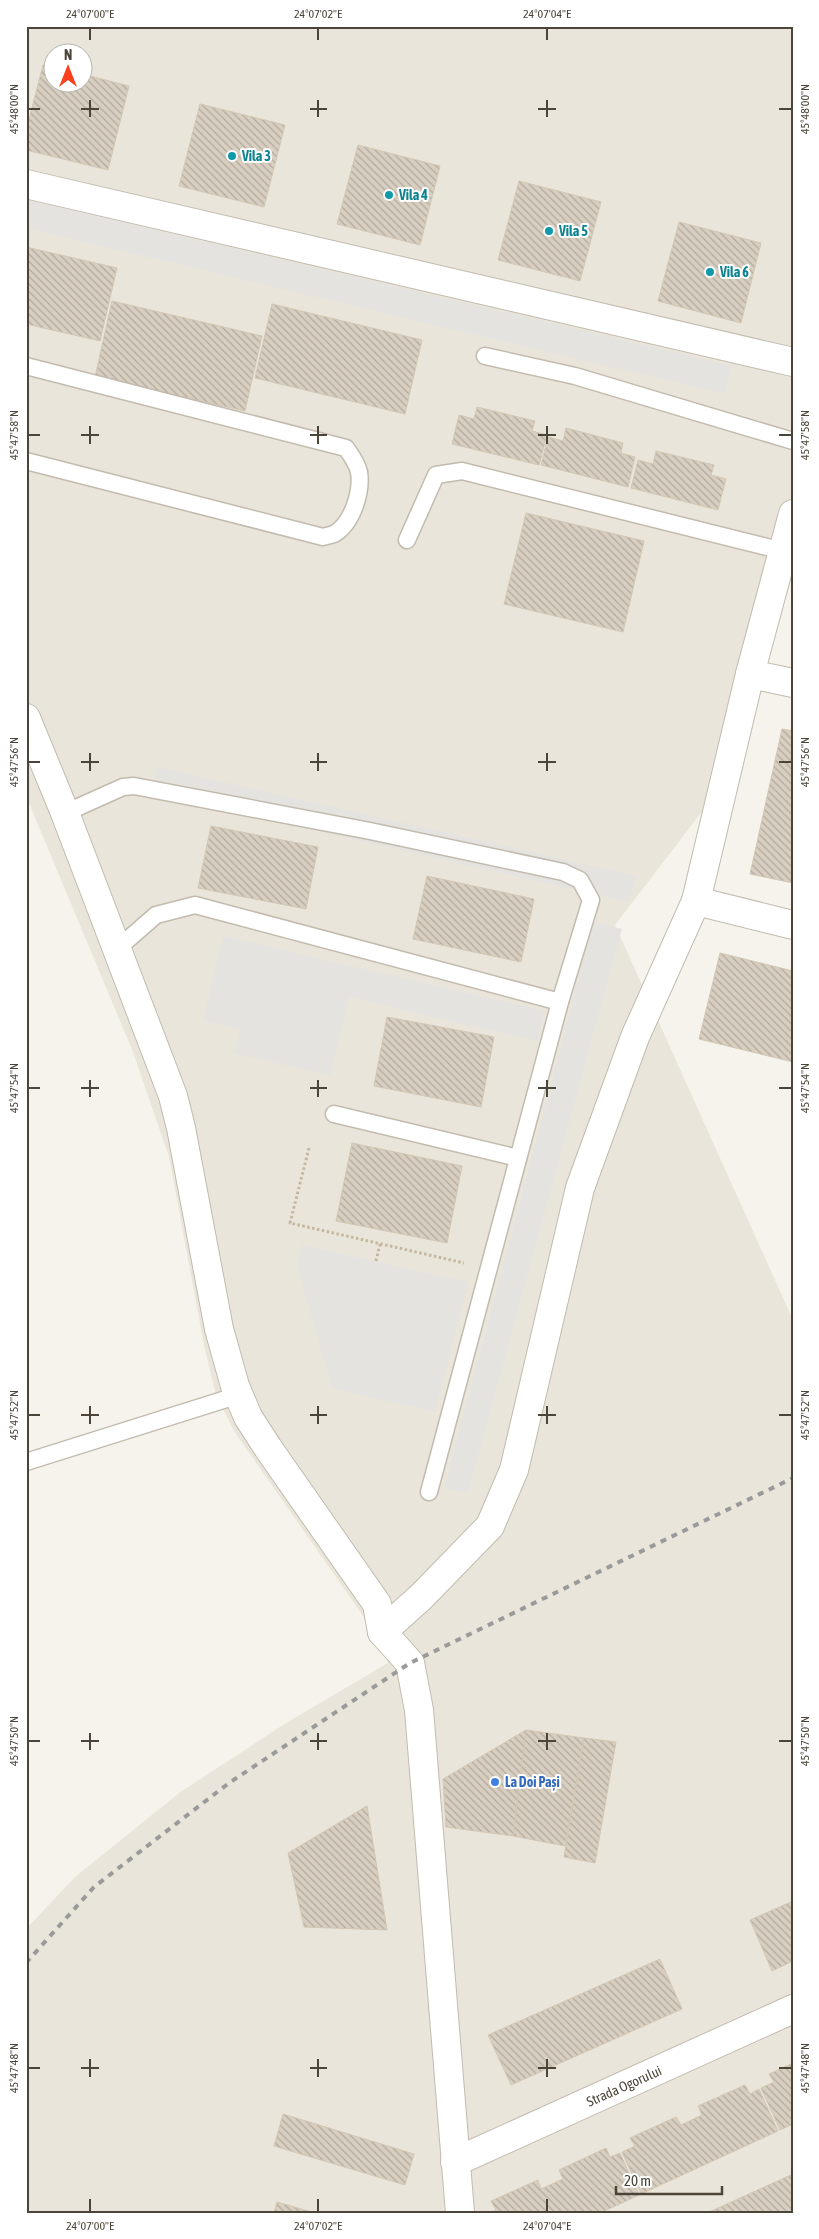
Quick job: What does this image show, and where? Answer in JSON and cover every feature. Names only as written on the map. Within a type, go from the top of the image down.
[{"type":"street","points":[[26,184],[793,362]]},
{"type":"street","points":[[382,1632],[422,1596],[490,1526],[514,1470],[580,1188],[635,1037],[696,901],[750,674],[793,514]]},
{"type":"street","points":[[750,674],[793,683]]},
{"type":"street","points":[[26,718],[65,813],[173,1096],[182,1128],[219,1330],[239,1395],[248,1417],[268,1448],[377,1604],[382,1632],[410,1663],[419,1710],[460,2213]]},
{"type":"street","points":[[696,901],[793,925]]},
{"type":"street","name":"Strada Ogorului","points":[[455,2162],[793,2009]]},
{"type":"lane","points":[[485,356],[574,376],[793,441]]},
{"type":"lane","points":[[26,366],[346,448],[359,470],[360,484],[357,500],[344,524],[334,534],[323,537],[26,461]]},
{"type":"lane","points":[[407,540],[436,475],[462,471],[783,551]]},
{"type":"lane","points":[[65,813],[123,787],[134,786],[370,831],[563,872],[580,880],[591,900],[560,1002],[428,1492]]},
{"type":"lane","points":[[117,949],[156,915],[195,905],[560,1002]]},
{"type":"lane","points":[[334,1114],[518,1158]]},
{"type":"lane","points":[[26,1462],[239,1395]]},
{"type":"path","points":[[308,1148],[290,1223],[489,1269]]},
{"type":"path","points":[[376,1261],[380,1244]]},
{"type":"shaded area","points":[[26,26],[775,26],[793,30],[793,538],[727,779],[615,925],[793,1320],[793,2213],[26,2213],[26,1929],[75,1877],[179,1793],[286,1723],[388,1663],[373,1630],[234,1431],[216,1395],[205,1350],[169,1157],[133,1052],[26,796]]},
{"type":"shaded area","points":[[26,199],[732,366],[725,394],[26,228]]},
{"type":"shaded area","points":[[157,767],[637,876],[628,902],[151,793]]},
{"type":"shaded area","points":[[594,922],[622,929],[468,1493],[444,1488]]},
{"type":"shaded area","points":[[223,936],[544,1011],[537,1041],[349,997],[330,1076],[234,1053],[240,1029],[203,1021]]},
{"type":"shaded area","points":[[302,1245],[468,1282],[435,1412],[332,1388],[297,1266]]},
{"type":"building","points":[[42,69],[42,92],[92,92],[92,77],[129,86],[108,170],[26,150],[26,131]]},
{"type":"building","name":"Vila 3","points":[[200,104],[285,125],[264,207],[179,186]]},
{"type":"building","name":"Vila 4","points":[[358,145],[440,166],[420,245],[337,224]]},
{"type":"building","name":"Vila 5","points":[[519,181],[601,202],[580,281],[498,260]]},
{"type":"building","name":"Vila 6","points":[[679,222],[761,243],[741,323],[658,301]]},
{"type":"building","points":[[26,247],[117,268],[100,341],[26,324]]},
{"type":"building","points":[[112,301],[262,336],[245,411],[95,377]]},
{"type":"building","points":[[272,304],[422,340],[405,414],[255,378]]},
{"type":"building","points":[[477,407],[535,421],[532,431],[547,435],[539,465],[452,444],[459,415],[474,419]]},
{"type":"building","points":[[566,428],[623,443],[621,453],[635,457],[628,487],[541,465],[548,437],[563,441]]},
{"type":"building","points":[[656,451],[714,465],[711,475],[726,479],[718,510],[631,488],[638,460],[653,464]]},
{"type":"building","points":[[526,513],[644,541],[623,632],[504,604]]},
{"type":"building","points":[[782,729],[793,731],[793,883],[750,874]]},
{"type":"building","points":[[211,826],[318,847],[306,909],[198,888]]},
{"type":"building","points":[[427,876],[534,899],[521,962],[413,939]]},
{"type":"building","points":[[720,953],[793,971],[793,1062],[699,1039]]},
{"type":"building","points":[[387,1017],[494,1037],[481,1107],[374,1086]]},
{"type":"building","points":[[352,1143],[462,1166],[447,1243],[336,1221]]},
{"type":"building","points":[[526,1730],[584,1738],[565,1846],[513,1836]]},
{"type":"building","points":[[526,1730],[513,1836],[446,1827],[443,1779]]},
{"type":"building","points":[[584,1738],[616,1742],[595,1863],[564,1857]]},
{"type":"building","points":[[367,1806],[387,1930],[304,1927],[288,1853]]},
{"type":"building","points":[[793,1901],[793,1961],[772,1971],[750,1920]]},
{"type":"building","points":[[660,1959],[682,2009],[511,2085],[488,2035]]},
{"type":"building","points":[[793,2063],[793,2124],[780,2130],[761,2088],[774,2082],[769,2074]]},
{"type":"building","points":[[745,2085],[750,2094],[759,2089],[778,2131],[641,2194],[622,2152],[635,2146],[630,2138],[676,2117],[681,2125],[702,2115],[698,2106]]},
{"type":"building","points":[[283,2114],[414,2154],[405,2185],[274,2146]]},
{"type":"building","points":[[606,2148],[610,2157],[620,2153],[639,2195],[600,2213],[490,2213],[496,2210],[491,2201],[538,2180],[541,2189],[563,2179],[559,2170]]},
{"type":"building","points":[[793,2174],[793,2213],[707,2213]]},
{"type":"building","points":[[277,2202],[315,2213],[274,2213]]},
{"type":"railway","points":[[26,1963],[94,1887],[229,1783],[410,1663],[793,1478]]},
{"type":"place","name":"Vila 3","points":[[232,156]]},
{"type":"place","name":"Vila 4","points":[[389,195]]},
{"type":"place","name":"Vila 5","points":[[549,231]]},
{"type":"place","name":"Vila 6","points":[[710,272]]},
{"type":"place","name":"La Doi Pași","points":[[495,1782]]}]
